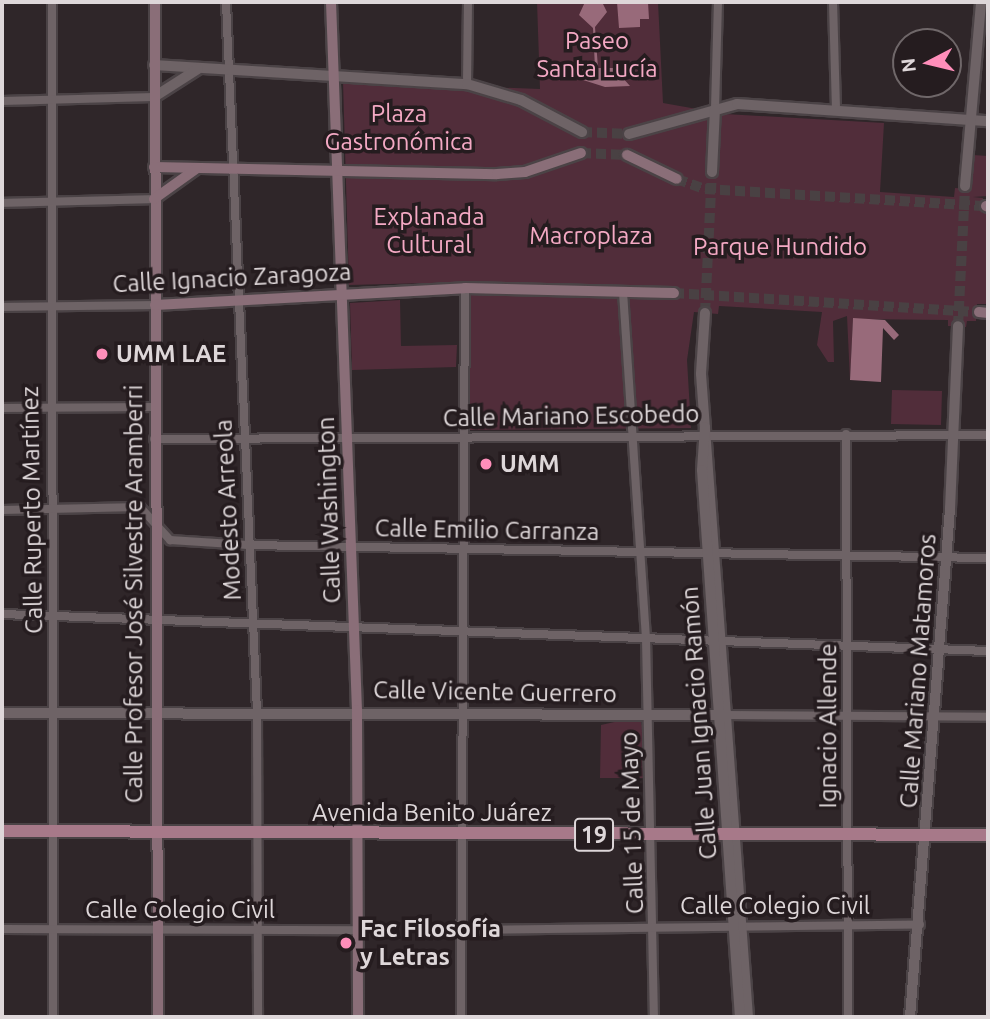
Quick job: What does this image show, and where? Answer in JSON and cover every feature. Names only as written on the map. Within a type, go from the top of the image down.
[{"type":"main road","name":"Calle Profesor José Silvestre Aramberri","points":[[155,2],[153,407],[158,1017]]},
{"type":"main road","name":"Calle Washington","points":[[331,2],[340,172],[357,710],[358,1017]]},
{"type":"main road","points":[[154,167],[340,172],[525,172],[581,153]]},
{"type":"main road","points":[[627,155],[677,179]]},
{"type":"main road","points":[[154,199],[197,169]]},
{"type":"main road","name":"Calle Ignacio Zaragoza","points":[[155,305],[237,303],[344,293],[465,288],[674,293]]},
{"type":"main road","name":"Avenida Benito Juárez","points":[[2,831],[157,834],[988,835]]},
{"type":"street","name":"Calle Ruperto Martínez","points":[[52,2],[49,408],[54,614],[53,1017]]},
{"type":"street","name":"Modesto Arreola","points":[[226,2],[231,170],[257,712],[258,1017]]},
{"type":"street","points":[[467,84],[468,2]]},
{"type":"street","points":[[712,173],[718,2]]},
{"type":"street","points":[[833,2],[836,110]]},
{"type":"street","points":[[965,186],[981,2]]},
{"type":"street","points":[[154,65],[467,84],[521,100],[582,132]]},
{"type":"street","points":[[2,101],[154,97],[198,69]]},
{"type":"street","points":[[629,134],[737,104],[988,121]]},
{"type":"street","points":[[2,203],[154,199]]},
{"type":"street","points":[[461,1017],[465,288]]},
{"type":"street","name":"Calle 15 de Mayo","points":[[623,292],[646,638],[654,1017]]},
{"type":"street","name":"Calle Ignacio Zaragoza","points":[[2,307],[155,305]]},
{"type":"street","name":"Calle Juan Ignacio Ramón","points":[[705,313],[704,431],[738,925],[748,1017]]},
{"type":"street","name":"Calle Mariano Matamoros","points":[[911,1017],[928,835],[937,650],[947,554],[958,326]]},
{"type":"street","points":[[2,408],[153,407]]},
{"type":"street","name":"Calle Mariano Escobedo","points":[[154,439],[633,436],[704,431],[988,435]]},
{"type":"street","name":"Ignacio Allende","points":[[846,434],[848,1017]]},
{"type":"street","name":"Calle Emilio Carranza","points":[[2,510],[140,507],[170,540],[248,545],[462,550],[846,551],[988,558]]},
{"type":"street","points":[[2,614],[462,632],[847,643],[988,652]]},
{"type":"street","name":"Calle Vicente Guerrero","points":[[2,713],[155,716],[357,710],[647,716],[846,714],[988,717]]},
{"type":"street","name":"Calle Colegio Civil","points":[[461,930],[920,924]]},
{"type":"street","name":"Calle Juan Ignacio Ramón","points":[[738,925],[740,1017]]},
{"type":"street","name":"Calle Colegio Civil","points":[[2,929],[359,930]]},
{"type":"green space","name":"Macroplaza","points":[[537,2],[658,2],[663,103],[725,114],[884,123],[880,192],[954,197],[955,188],[971,189],[973,155],[988,156],[988,196],[973,197],[983,198],[982,213],[988,213],[988,304],[977,304],[976,321],[967,321],[966,327],[948,326],[948,320],[853,319],[850,380],[847,316],[833,321],[834,362],[828,362],[817,345],[822,312],[719,306],[718,314],[694,312],[687,360],[691,428],[469,430],[470,282],[349,285],[343,82],[540,89]]},
{"type":"green space","points":[[400,300],[401,346],[457,345],[456,367],[352,370],[350,303]]},
{"type":"green space","points":[[892,390],[942,391],[941,425],[891,424]]},
{"type":"green space","points":[[628,719],[641,722],[645,778],[600,778],[601,725]]},
{"type":"shaded area","points":[[585,2],[602,2],[607,12],[595,27],[598,68],[614,68],[630,86],[605,87],[580,79],[595,68],[593,28],[579,15]]},
{"type":"shaded area","points":[[617,2],[648,2],[649,19],[640,19],[640,27],[619,28]]},
{"type":"shaded area","points":[[853,318],[885,320],[899,335],[894,340],[883,328],[881,382],[850,380]]},
{"type":"tunnel","points":[[582,132],[629,134]]},
{"type":"tunnel","points":[[581,153],[627,155]]},
{"type":"tunnel","points":[[705,313],[712,172]]},
{"type":"tunnel","points":[[677,179],[705,189],[986,206]]},
{"type":"tunnel","points":[[958,326],[965,186]]},
{"type":"tunnel","points":[[674,293],[979,312]]},
{"type":"place","name":"UMM LAE","points":[[102,354]]},
{"type":"place","name":"UMM","points":[[486,464]]},
{"type":"place","name":"Fac Filosofía y Letras","points":[[346,943]]},
{"type":"park label","name":"Paseo Santa Lucía","points":[[597,55]]},
{"type":"park label","name":"Plaza Gastronómica","points":[[399,128]]},
{"type":"park label","name":"Explanada Cultural","points":[[429,231]]},
{"type":"park label","name":"Parque Hundido","points":[[780,247]]}]
